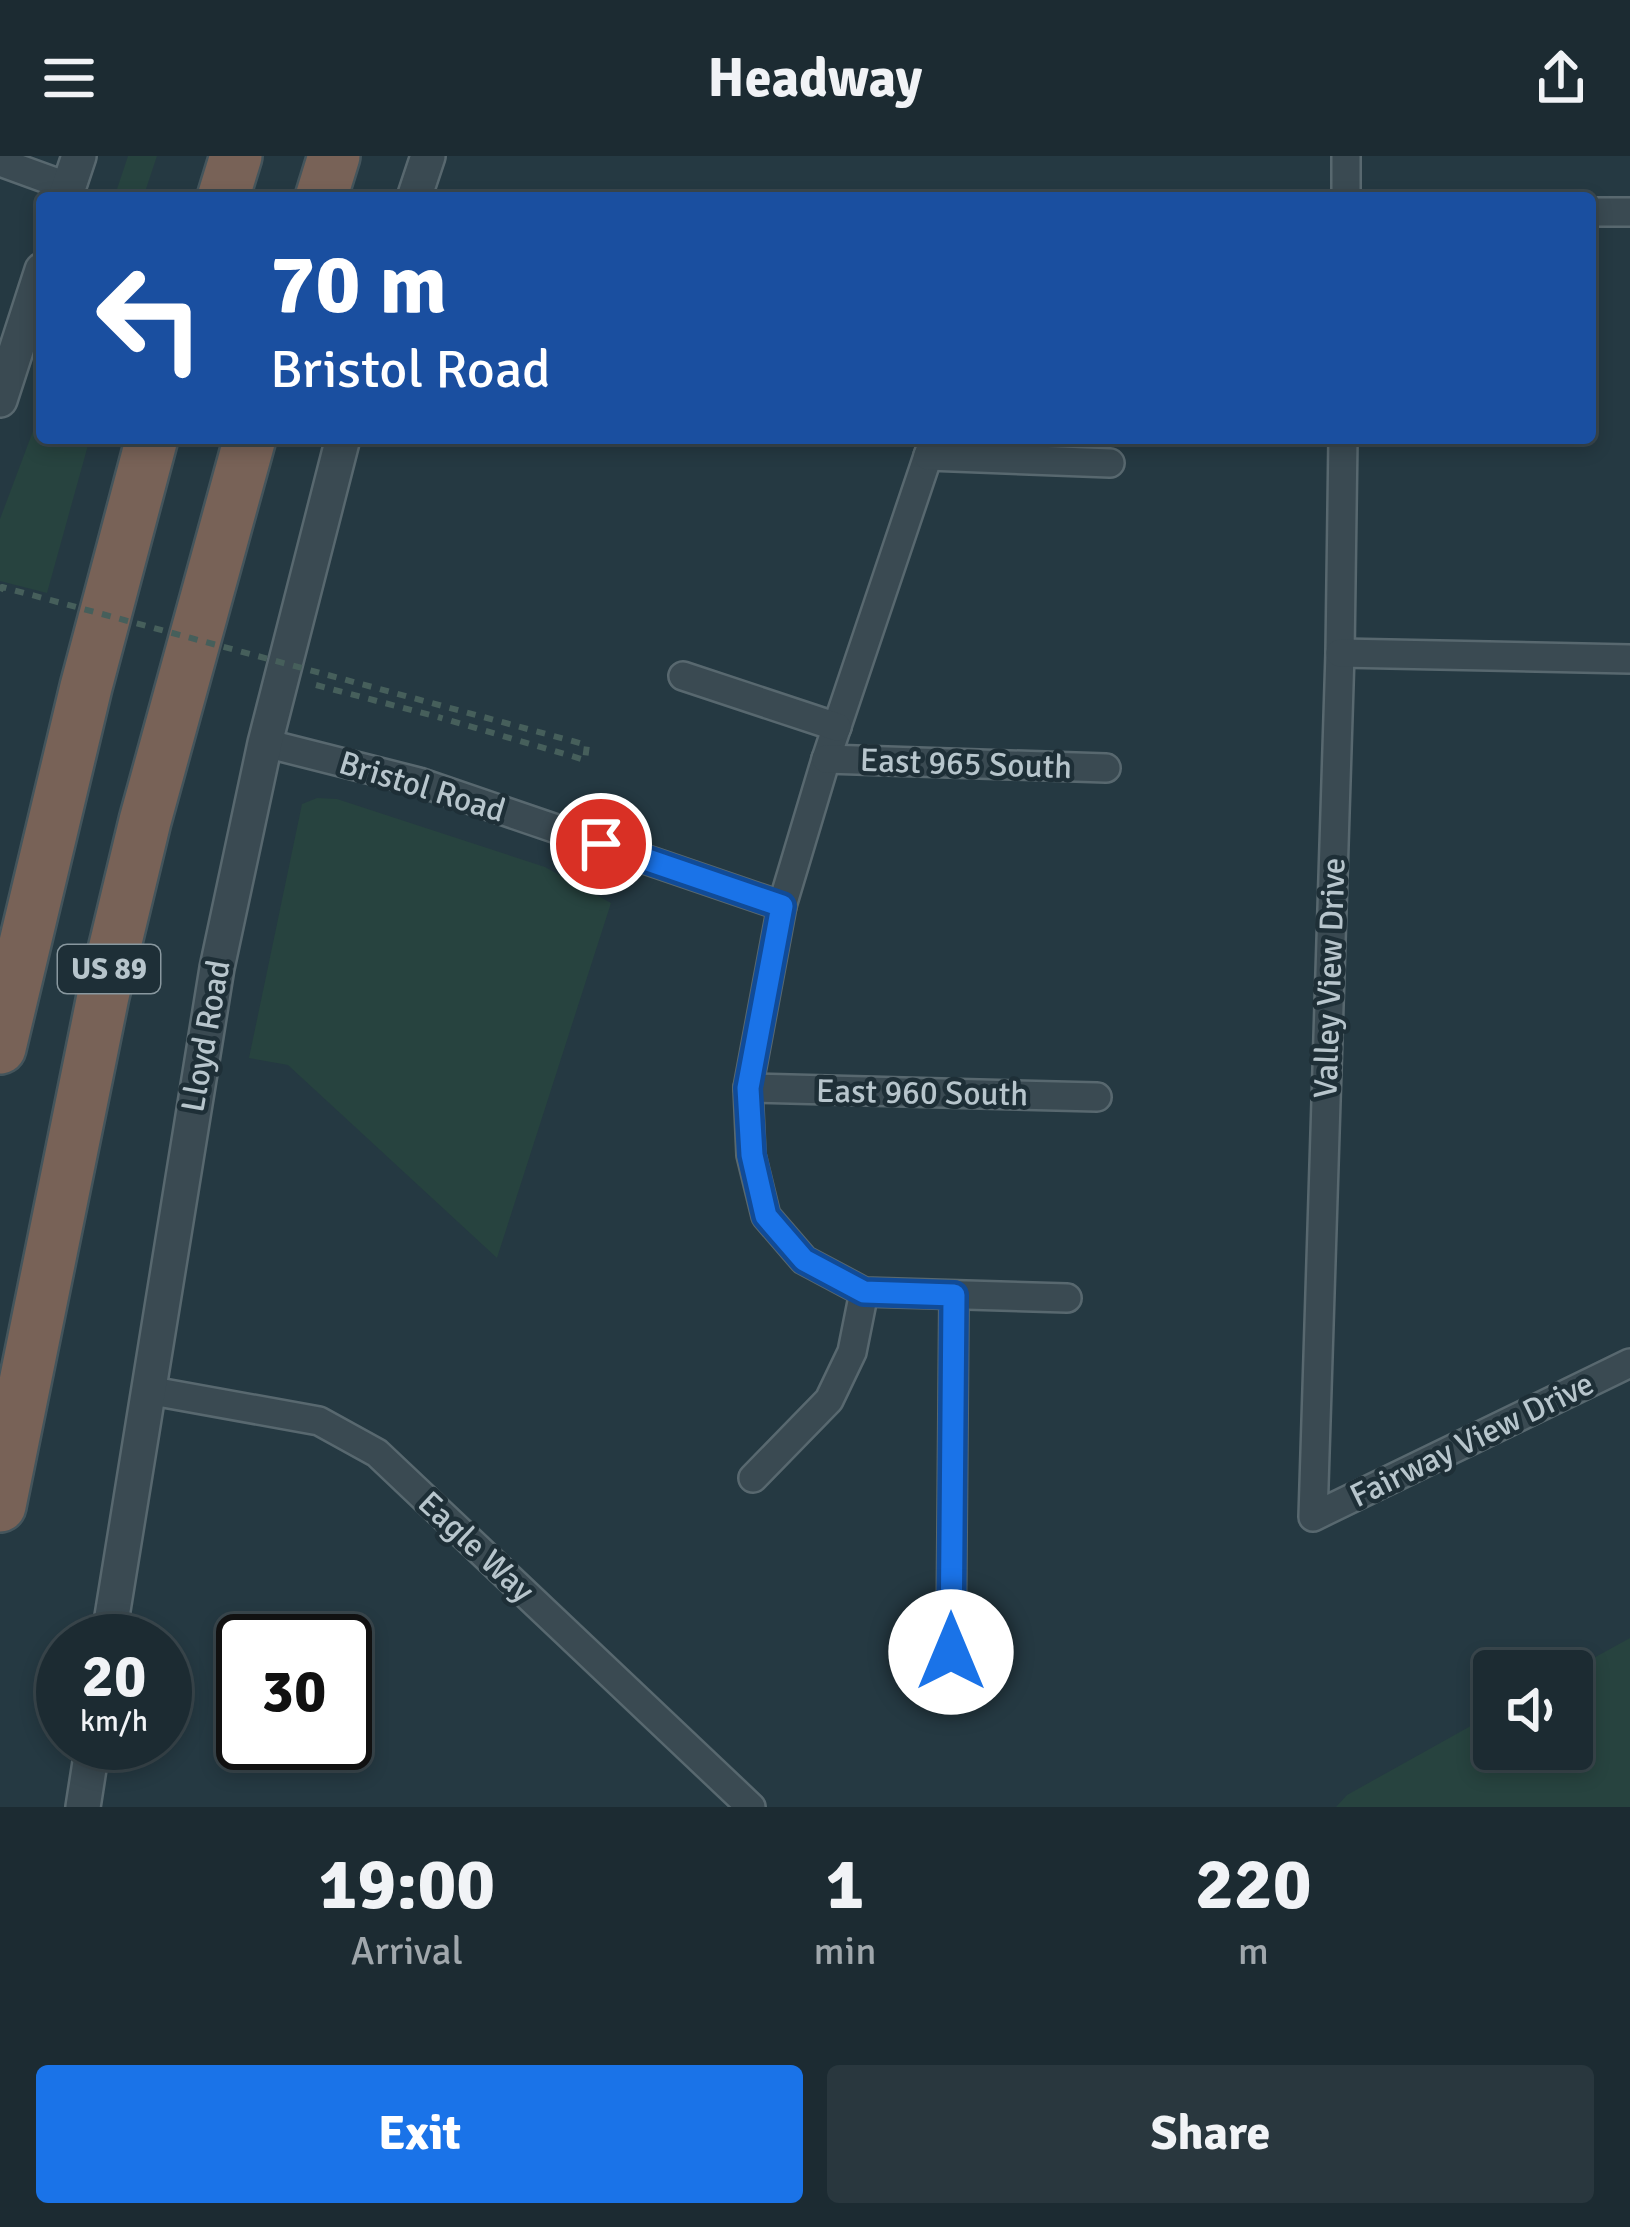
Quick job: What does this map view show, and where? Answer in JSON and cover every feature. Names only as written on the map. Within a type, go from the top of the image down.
[{"type":"highway","points":[[226,192],[236,156]]},
{"type":"highway","points":[[323,192],[334,156]]},
{"type":"highway","name":"US 89","points":[[0,1048],[150,444]]},
{"type":"highway","name":"US 89","points":[[0,1506],[70,1143],[108,974],[248,444]]},
{"type":"street","points":[[416,192],[428,156]]},
{"type":"street","points":[[1346,156],[1346,192]]},
{"type":"street","points":[[0,162],[71,180]]},
{"type":"street","points":[[1596,212],[1630,212]]},
{"type":"street","points":[[0,400],[36,289]]},
{"type":"street","name":"Lloyd Road","points":[[112,1614],[217,968],[265,743],[341,444]]},
{"type":"street","name":"Valley View Drive","points":[[1313,1517],[1343,444]]},
{"type":"street","points":[[1067,1298],[864,1292],[804,1260],[766,1216],[752,1155],[748,1088],[782,906],[931,447],[1110,463]]},
{"type":"street","points":[[1340,653],[1630,659]]},
{"type":"street","name":"East 965 South","points":[[683,676],[837,727]]},
{"type":"street","name":"Bristol Road","points":[[265,743],[419,782],[782,906]]},
{"type":"street","name":"East 965 South","points":[[826,760],[1106,768]]},
{"type":"street","name":"East 960 South","points":[[748,1088],[1096,1097]]},
{"type":"street","points":[[753,1478],[829,1400],[852,1352],[864,1292]]},
{"type":"street","points":[[951,1652],[954,1295]]},
{"type":"street","name":"Fairway View Drive","points":[[1313,1517],[1630,1363]]},
{"type":"street","name":"Eagle Way","points":[[147,1390],[319,1420],[377,1453],[751,1807]]},
{"type":"street","points":[[83,1807],[89,1770]]},
{"type":"path","points":[[0,591],[2,587],[587,745],[585,760],[316,685]]},
{"type":"green space","points":[[128,156],[157,156],[145,192],[116,192]]},
{"type":"green space","points":[[36,423],[36,444],[88,444],[47,593],[0,581],[0,519]]},
{"type":"green space","points":[[317,798],[337,799],[545,867],[611,903],[497,1258],[288,1065],[249,1058],[302,804]]},
{"type":"green space","points":[[1630,1638],[1630,1807],[1336,1807],[1347,1795],[1473,1725],[1473,1770],[1593,1770],[1593,1658]]},
{"type":"route","points":[[601,844],[782,906],[748,1088],[752,1155],[766,1216],[804,1260],[864,1292],[954,1295],[951,1652]]}]
